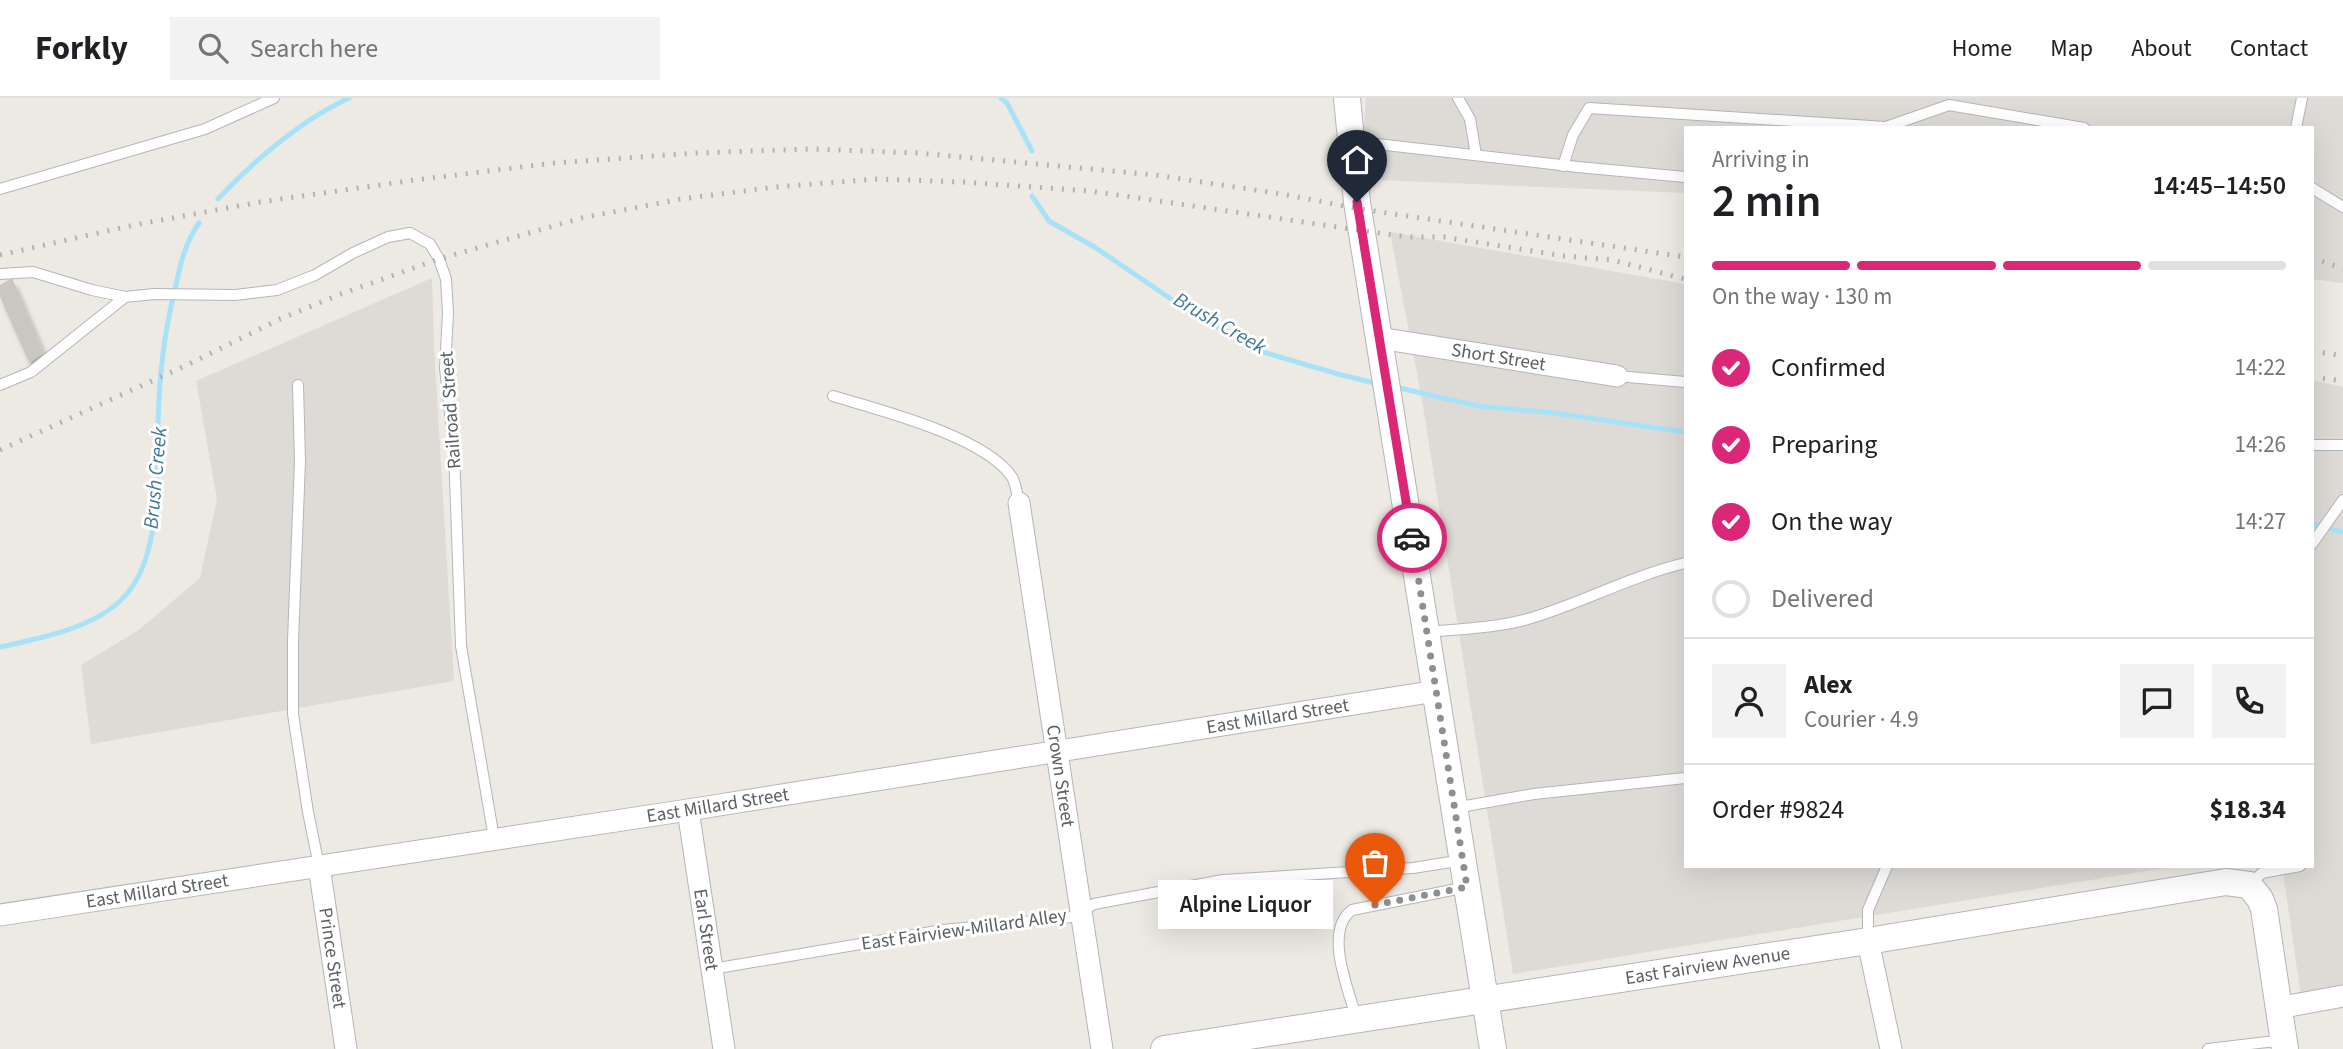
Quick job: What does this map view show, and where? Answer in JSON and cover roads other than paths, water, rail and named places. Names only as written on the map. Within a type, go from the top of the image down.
[{"type":"street","points":[[1347,98],[1357,202],[1391,400],[1493,1049]]},
{"type":"street","name":"Short Street","points":[[1381,348],[1617,376]]},
{"type":"street","name":"Crown Street","points":[[1019,503],[1102,1049]]},
{"type":"street","name":"East Millard Street","points":[[0,915],[688,810],[1436,691]]},
{"type":"street","name":"Earl Street","points":[[688,810],[724,1049]]},
{"type":"street","name":"Prince Street","points":[[319,866],[346,1049]]},
{"type":"street","name":"East Fairview Avenue","points":[[1164,1049],[1868,941],[2226,882],[2249,886]]},
{"type":"street","points":[[2249,886],[2260,899],[2264,909],[2285,1044]]},
{"type":"street","points":[[1868,941],[1891,1049]]},
{"type":"street","points":[[2278,1008],[2343,996]]},
{"type":"lane","points":[[0,189],[205,129],[274,98]]},
{"type":"lane","points":[[1458,98],[1470,120],[1476,155]]},
{"type":"lane","points":[[2296,126],[2302,98]]},
{"type":"lane","points":[[1889,126],[1949,105],[2072,126]]},
{"type":"lane","points":[[1563,166],[1573,135],[1589,108],[1870,126]]},
{"type":"lane","points":[[1350,141],[1684,177]]},
{"type":"lane","points":[[2314,189],[2343,207]]},
{"type":"lane","name":"Railroad Street","points":[[125,296],[235,295],[277,290],[315,275],[352,253],[388,237],[410,233],[430,244],[446,279],[448,313],[445,368],[454,450],[461,646],[494,838]]},
{"type":"lane","points":[[0,274],[33,272],[92,290],[125,296]]},
{"type":"lane","points":[[0,385],[31,372],[125,296]]},
{"type":"lane","points":[[1617,376],[1684,382]]},
{"type":"lane","points":[[298,385],[300,461],[293,714],[319,866]]},
{"type":"lane","points":[[832,396],[937,429],[980,451],[1011,475],[1019,503]]},
{"type":"lane","points":[[2314,445],[2343,445]]},
{"type":"lane","points":[[2314,541],[2343,500]]},
{"type":"lane","points":[[1427,632],[1527,619],[1658,569],[1684,563]]},
{"type":"lane","points":[[1454,808],[1534,794],[1684,778]]},
{"type":"lane","name":"East Fairview-Millard Alley","points":[[712,969],[943,930],[1072,917],[1094,904],[1223,880],[1413,868],[1463,860]]},
{"type":"lane","points":[[1868,941],[1868,910],[1886,868]]},
{"type":"lane","points":[[2249,886],[2262,873],[2289,868]]},
{"type":"lane","points":[[1357,1020],[1338,941],[1344,916],[1352,909],[1467,887]]},
{"type":"lane","points":[[2208,1049],[2285,1044]]},
{"type":"waterway","name":"Brush Creek","points":[[218,199],[279,142],[313,118],[349,98]]},
{"type":"waterway","name":"Brush Creek","points":[[1001,98],[1007,103],[1032,151]]},
{"type":"waterway","name":"Brush Creek","points":[[1032,196],[1049,221],[1096,248],[1183,307],[1263,352],[1378,384]]},
{"type":"waterway","name":"Brush Creek","points":[[0,647],[62,632],[107,611],[119,602],[133,585],[143,565],[154,519],[159,393],[167,329],[182,259],[199,223]]},
{"type":"waterway","name":"Brush Creek","points":[[1395,387],[1478,406],[1554,413],[1684,432]]},
{"type":"waterway","name":"Brush Creek","points":[[2314,525],[2343,532]]},
{"type":"railway","points":[[0,255],[134,225],[260,202],[415,180],[554,163],[696,153],[811,149],[919,153],[1155,175],[1360,209],[1684,257]]},
{"type":"railway","points":[[0,450],[187,365],[280,319],[439,259],[581,218],[681,199],[775,187],[877,179],[1090,191],[1406,237],[1444,237],[1564,256],[1612,260],[1684,279]]},
{"type":"railway","points":[[2314,258],[2343,269]]},
{"type":"railway","points":[[2314,351],[2343,356]]},
{"type":"railway","points":[[2314,377],[2343,381]]},
{"type":"place","name":"Alpine Liquor","points":[[1375,905]]}]
